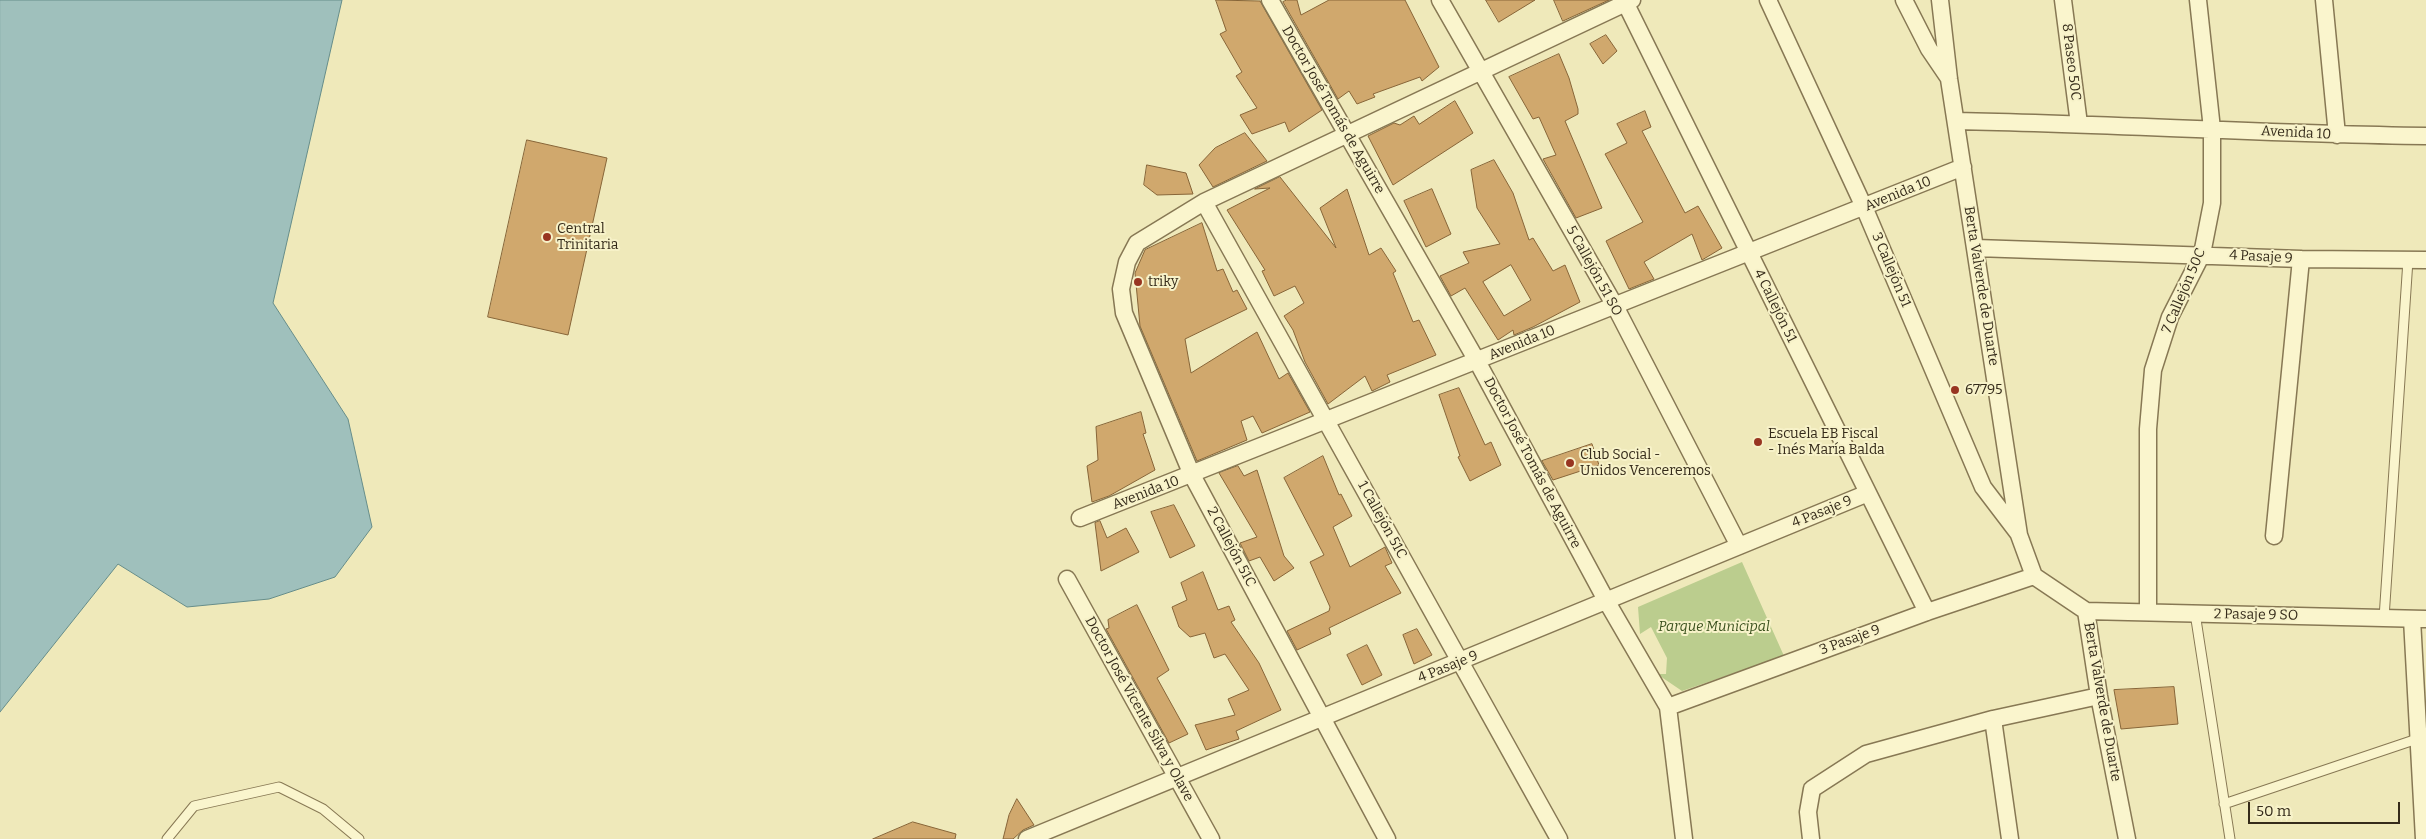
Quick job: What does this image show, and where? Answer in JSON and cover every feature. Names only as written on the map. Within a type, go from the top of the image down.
[{"type":"street","name":"Doctor José Tomás de Aguirre","points":[[1270,0],[1477,361],[1607,602],[1668,707],[1684,839]]},
{"type":"street","name":"5 Callejón 51 SO","points":[[1440,0],[1615,306],[1739,546]]},
{"type":"street","name":"3 Callejón 51","points":[[1768,0],[1864,207],[1983,487],[2019,535]]},
{"type":"street","points":[[1904,0],[1929,49],[1949,79]]},
{"type":"street","name":"Berta Valverde de Duarte","points":[[1940,0],[1949,79],[1957,121],[2019,535],[2034,576],[2086,610],[2099,696],[2127,839]]},
{"type":"street","name":"8 Paseo 50C","points":[[2063,0],[2079,124]]},
{"type":"street","name":"7 Callejón 50C","points":[[2148,612],[2148,429],[2153,370],[2170,317],[2202,254],[2212,203],[2212,129],[2198,0]]},
{"type":"street","points":[[2324,0],[2336,135]]},
{"type":"street","points":[[1204,202],[1627,1]]},
{"type":"street","name":"4 Callejón 51","points":[[1627,1],[1927,612]]},
{"type":"street","name":"Avenida 10","points":[[1957,121],[2079,124],[2336,135],[2426,136]]},
{"type":"street","name":"Avenida 10","points":[[1080,518],[1327,422],[1964,167]]},
{"type":"street","name":"2 Callejón 51C","points":[[1204,202],[1137,243],[1127,262],[1121,289],[1124,313],[1192,475],[1387,839]]},
{"type":"street","name":"1 Callejón 51C","points":[[1204,202],[1560,839]]},
{"type":"street","name":"4 Pasaje 9","points":[[1976,248],[2202,254],[2301,259],[2426,260]]},
{"type":"street","points":[[2274,536],[2301,259]]},
{"type":"street","name":"4 Pasaje 9","points":[[1028,839],[1177,776],[1607,602],[1868,493]]},
{"type":"street","name":"3 Pasaje 9","points":[[1668,707],[1927,612],[2034,576]]},
{"type":"street","name":"Doctor José Vicente Silva y Olave","points":[[1067,579],[1211,839]]},
{"type":"street","name":"2 Pasaje 9 SO","points":[[2086,610],[2419,619]]},
{"type":"street","points":[[2419,619],[2420,738],[2424,839]]},
{"type":"street","points":[[1811,839],[1808,812],[1812,789],[1866,754],[1993,720],[2099,696]]},
{"type":"street","points":[[1993,720],[2010,839]]},
{"type":"lane","points":[[2384,618],[2408,260]]},
{"type":"lane","points":[[2195,613],[2230,839]]},
{"type":"lane","points":[[2224,804],[2420,738]]},
{"type":"lane","points":[[167,839],[194,806],[279,787],[323,809],[359,839]]},
{"type":"green space","name":"Parque Municipal","points":[[1742,562],[1784,656],[1682,691],[1657,674],[1666,674],[1667,658],[1651,627],[1640,634],[1638,607]]},
{"type":"water","points":[[0,0],[342,0],[273,303],[348,419],[372,527],[335,577],[269,599],[187,607],[118,564],[0,712]]},
{"type":"building","points":[[1216,0],[1260,1],[1322,110],[1289,132],[1285,122],[1252,134],[1240,115],[1257,108],[1236,76],[1242,72],[1220,34],[1226,31]]},
{"type":"building","points":[[1297,0],[1301,15],[1329,0],[1405,0],[1439,67],[1422,81],[1420,77],[1373,94],[1375,97],[1357,104],[1349,91],[1338,99],[1283,2]]},
{"type":"building","points":[[1486,0],[1535,0],[1499,22]]},
{"type":"building","points":[[1554,0],[1609,0],[1563,21]]},
{"type":"building","points":[[1606,35],[1617,51],[1603,64],[1590,44]]},
{"type":"building","points":[[1559,54],[1569,78],[1578,109],[1578,114],[1565,121],[1602,208],[1576,218],[1543,159],[1556,155],[1539,117],[1533,119],[1509,77]]},
{"type":"building","points":[[1455,101],[1473,133],[1393,185],[1368,136],[1394,123],[1400,125],[1414,116],[1419,124]]},
{"type":"building","points":[[1645,111],[1651,127],[1642,131],[1685,213],[1698,206],[1722,248],[1702,260],[1692,234],[1644,262],[1654,279],[1629,289],[1606,241],[1643,222],[1605,154],[1627,143],[1617,124]]},
{"type":"building","points":[[1245,133],[1267,161],[1213,187],[1199,165],[1215,148]]},
{"type":"building","name":"Central Trinitaria","points":[[527,140],[607,158],[568,335],[488,317]]},
{"type":"building","points":[[1494,160],[1513,193],[1529,240],[1533,238],[1553,271],[1565,265],[1580,302],[1533,327],[1514,335],[1513,330],[1498,340],[1465,288],[1451,296],[1440,276],[1469,263],[1463,252],[1500,244],[1477,208],[1471,170]],"holes":[[[1511,265],[1531,300],[1504,316],[1483,282]]]},
{"type":"building","points":[[1147,165],[1186,173],[1193,194],[1157,195],[1144,185]]},
{"type":"building","points":[[1280,177],[1336,248],[1320,208],[1347,189],[1369,255],[1381,248],[1396,271],[1393,273],[1413,322],[1419,320],[1436,355],[1387,375],[1390,382],[1372,391],[1365,376],[1328,404],[1305,362],[1293,330],[1284,316],[1304,303],[1295,286],[1274,296],[1262,271],[1265,270],[1227,210],[1270,188],[1255,189]]},
{"type":"building","points":[[1432,189],[1451,234],[1426,247],[1404,201]]},
{"type":"building","points":[[1202,223],[1217,271],[1223,269],[1233,292],[1237,290],[1247,309],[1185,339],[1191,373],[1257,332],[1279,379],[1288,373],[1310,412],[1262,433],[1253,416],[1241,421],[1247,440],[1197,461],[1140,326],[1135,273],[1145,250]]},
{"type":"building","points":[[1459,388],[1485,445],[1491,442],[1501,465],[1470,481],[1458,457],[1460,456],[1439,395]]},
{"type":"building","points":[[1141,412],[1146,433],[1143,434],[1155,470],[1109,496],[1092,502],[1087,466],[1098,460],[1096,427]]},
{"type":"building","name":"Club Social - Unidos Venceremos","points":[[1592,444],[1599,465],[1553,480],[1542,461]]},
{"type":"building","points":[[1323,456],[1339,495],[1341,494],[1352,516],[1333,527],[1350,567],[1385,547],[1392,563],[1385,566],[1401,593],[1329,628],[1331,634],[1297,650],[1287,631],[1329,611],[1330,607],[1310,562],[1324,555],[1284,478]]},
{"type":"building","points":[[1238,466],[1244,476],[1257,470],[1284,556],[1294,568],[1274,581],[1260,557],[1249,561],[1240,543],[1257,537],[1219,473]]},
{"type":"building","points":[[1174,505],[1195,546],[1170,558],[1151,512]]},
{"type":"building","points":[[1100,521],[1107,538],[1126,528],[1139,552],[1101,571],[1095,523]]},
{"type":"building","points":[[1203,572],[1218,610],[1229,606],[1235,620],[1231,622],[1259,663],[1281,710],[1236,731],[1239,739],[1206,750],[1195,725],[1235,715],[1228,699],[1249,690],[1225,654],[1214,658],[1205,633],[1190,637],[1179,627],[1172,607],[1187,600],[1181,583]]},
{"type":"building","points":[[1137,605],[1169,670],[1157,678],[1188,734],[1169,743],[1106,629],[1109,628],[1108,620]]},
{"type":"building","points":[[1417,629],[1432,655],[1414,664],[1403,635]]},
{"type":"building","points":[[1367,645],[1382,675],[1362,685],[1347,655]]},
{"type":"building","points":[[2174,687],[2178,724],[2121,729],[2114,690]]},
{"type":"building","points":[[1017,799],[1034,825],[1023,830],[1013,839],[1003,839],[1009,815]]},
{"type":"building","points":[[913,822],[956,834],[955,839],[873,839]]},
{"type":"place","name":"Central Trinitaria","points":[[547,237]]},
{"type":"place","name":"triky","points":[[1138,282]]},
{"type":"place","name":"67795","points":[[1955,390]]},
{"type":"place","name":"Escuela EB Fiscal - Inés María Balda","points":[[1758,442]]},
{"type":"place","name":"Club Social - Unidos Venceremos","points":[[1570,463]]}]
